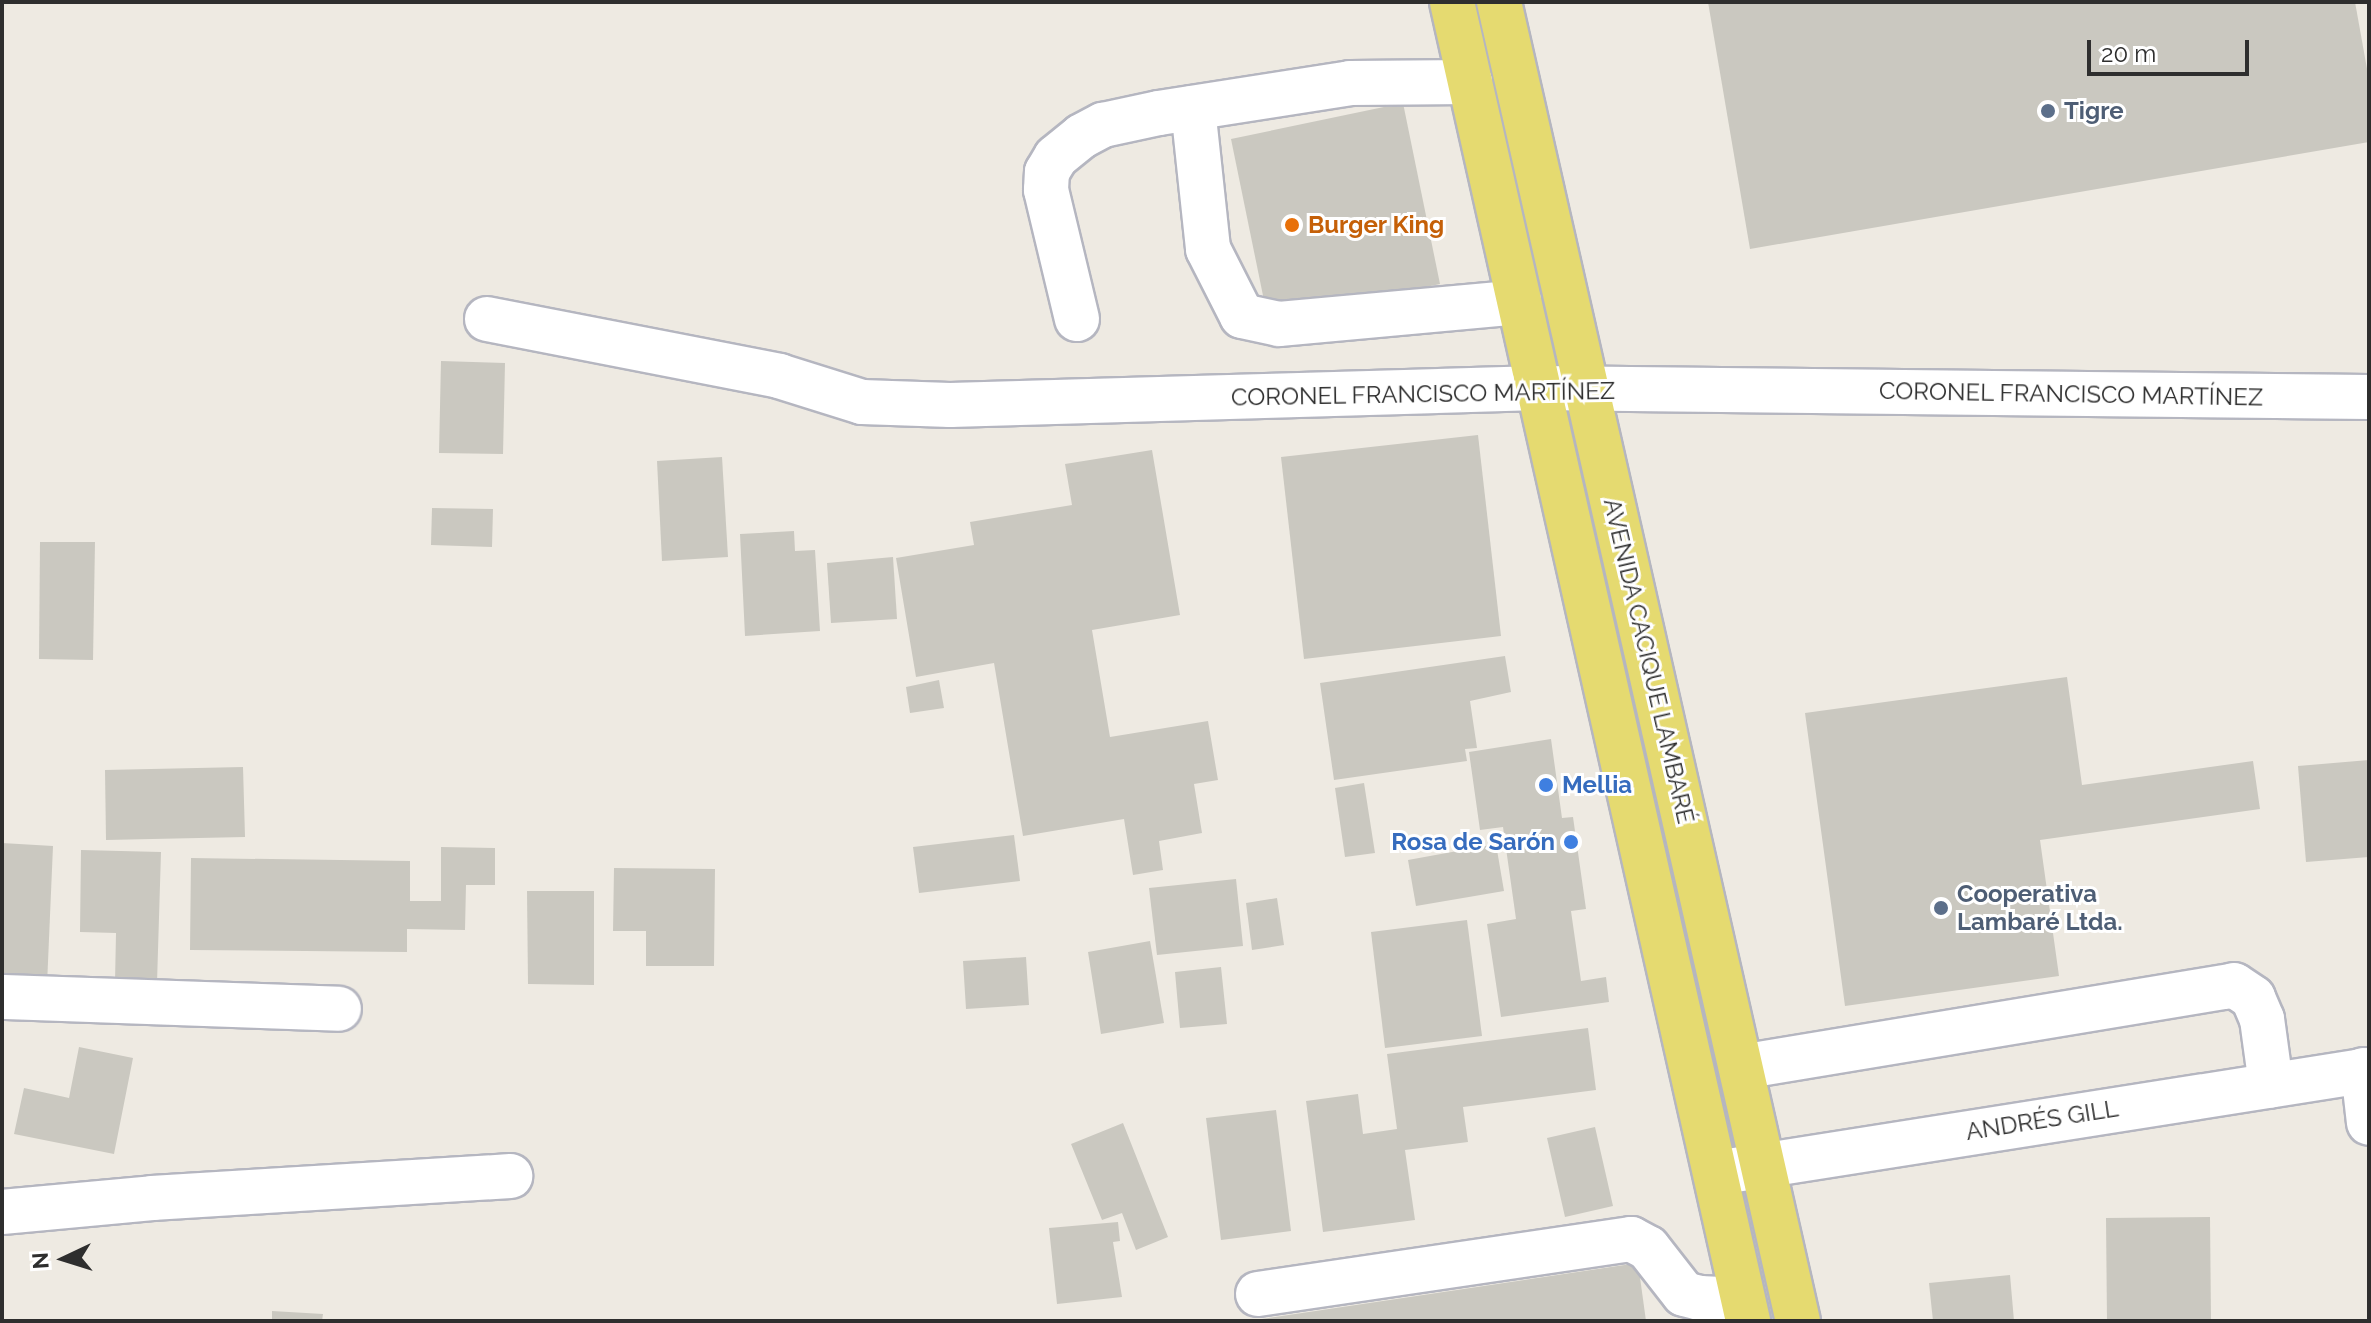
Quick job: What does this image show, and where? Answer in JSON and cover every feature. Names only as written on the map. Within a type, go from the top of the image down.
[{"type":"main road","name":"AVENIDA CACIQUE LAMBARÉ","points":[[1452,2],[1745,1310]]},
{"type":"main road","name":"AVENIDA CACIQUE LAMBARÉ","points":[[1499,2],[1798,1321]]},
{"type":"street","points":[[1077,319],[1046,190],[1047,172],[1056,157],[1082,136],[1103,125],[1350,83],[1470,82]]},
{"type":"street","points":[[1193,108],[1208,249],[1242,316],[1279,324],[1519,302]]},
{"type":"street","name":"CORONEL FRANCISCO MARTÍNEZ","points":[[487,319],[779,376],[862,402],[950,405],[1539,388],[2369,397]]},
{"type":"street","points":[[1741,1067],[2234,985],[2253,998],[2262,1019],[2271,1085]]},
{"type":"street","points":[[2,997],[339,1009]]},
{"type":"street","points":[[2366,1070],[2369,1123]]},
{"type":"street","name":"ANDRÉS GILL","points":[[1716,1173],[2366,1070]]},
{"type":"street","points":[[2,1212],[167,1197],[510,1176]]},
{"type":"street","points":[[1258,1294],[1631,1239],[1648,1248],[1684,1294],[1745,1310]]},
{"type":"building","name":"Tigre","points":[[1708,2],[2355,2],[2369,80],[2369,142],[1750,249]]},
{"type":"building","points":[[1403,103],[1440,284],[1268,320],[1231,139]]},
{"type":"building","points":[[441,361],[505,363],[503,454],[439,453]]},
{"type":"building","points":[[1478,435],[1501,636],[1304,659],[1281,457]]},
{"type":"building","points":[[1152,450],[1180,615],[1092,630],[1110,737],[1208,721],[1218,780],[1194,784],[1202,833],[1159,841],[1163,870],[1133,875],[1124,819],[1023,836],[994,663],[916,677],[896,558],[974,545],[970,522],[1072,505],[1065,464]]},
{"type":"building","points":[[722,457],[728,557],[662,561],[657,461]]},
{"type":"building","points":[[432,508],[493,509],[492,547],[431,545]]},
{"type":"building","points":[[794,531],[795,551],[815,550],[820,631],[745,636],[740,534]]},
{"type":"building","points":[[40,542],[95,542],[93,660],[39,659]]},
{"type":"building","points":[[893,557],[897,619],[831,623],[827,563]]},
{"type":"building","points":[[1505,656],[1511,692],[1470,701],[1477,748],[1465,749],[1467,761],[1334,780],[1320,683]]},
{"type":"building","name":"Cooperativa Lambaré Ltda.","points":[[2067,677],[2082,785],[2253,761],[2260,809],[2040,840],[2059,976],[1845,1006],[1805,713]]},
{"type":"building","points":[[939,680],[944,708],[910,713],[906,687]]},
{"type":"building","points":[[1551,739],[1562,818],[1573,817],[1586,909],[1571,911],[1581,981],[1606,977],[1609,1002],[1501,1017],[1487,924],[1516,919],[1503,827],[1480,830],[1469,752]]},
{"type":"building","points":[[2369,760],[2369,857],[2306,862],[2298,766]]},
{"type":"building","points":[[243,767],[245,837],[106,840],[105,770]]},
{"type":"building","points":[[1364,783],[1375,853],[1345,857],[1335,788]]},
{"type":"building","points":[[1014,835],[1020,881],[919,893],[913,847]]},
{"type":"building","points":[[2,843],[53,846],[47,985],[2,984]]},
{"type":"building","points":[[1496,844],[1504,891],[1416,906],[1408,860]]},
{"type":"building","points":[[441,847],[495,848],[495,885],[466,885],[465,930],[407,929],[407,952],[190,950],[191,858],[410,861],[410,901],[441,901]]},
{"type":"building","points":[[81,850],[161,852],[157,983],[115,982],[116,933],[80,932]]},
{"type":"building","points":[[614,868],[715,869],[714,966],[646,966],[646,931],[613,931]]},
{"type":"building","points":[[1236,879],[1243,946],[1157,955],[1149,888]]},
{"type":"building","points":[[527,891],[594,891],[594,985],[528,984]]},
{"type":"building","points":[[1277,898],[1284,945],[1252,950],[1246,903]]},
{"type":"building","points":[[1467,920],[1482,1036],[1385,1048],[1371,932]]},
{"type":"building","points":[[1150,941],[1164,1023],[1101,1034],[1088,952]]},
{"type":"building","points":[[1026,957],[1029,1005],[966,1009],[963,961]]},
{"type":"building","points":[[1221,967],[1227,1024],[1180,1028],[1175,972]]},
{"type":"building","points":[[1588,1028],[1596,1090],[1463,1107],[1468,1142],[1405,1150],[1415,1220],[1323,1232],[1306,1101],[1358,1094],[1363,1134],[1397,1129],[1387,1054]]},
{"type":"building","points":[[79,1047],[133,1058],[114,1154],[14,1134],[24,1088],[69,1098]]},
{"type":"building","points":[[1276,1110],[1291,1231],[1221,1240],[1206,1118]]},
{"type":"building","points":[[1123,1123],[1168,1237],[1136,1250],[1122,1213],[1102,1220],[1071,1144]]},
{"type":"building","points":[[1595,1127],[1613,1206],[1565,1217],[1547,1138]]},
{"type":"building","points":[[2210,1217],[2211,1321],[2107,1321],[2106,1218]]},
{"type":"building","points":[[1118,1222],[1120,1241],[1113,1242],[1122,1297],[1057,1304],[1049,1228]]},
{"type":"building","points":[[1638,1263],[1646,1321],[1262,1321],[1262,1319]]},
{"type":"building","points":[[2010,1275],[2014,1321],[1933,1321],[1929,1283]]},
{"type":"building","points":[[272,1311],[323,1314],[322,1321],[272,1321]]},
{"type":"place","name":"Tigre","points":[[2048,111]]},
{"type":"place","name":"Burger King","points":[[1292,225]]},
{"type":"place","name":"Mellia","points":[[1546,785]]},
{"type":"place","name":"Rosa de Sarón","points":[[1571,842]]},
{"type":"place","name":"Cooperativa Lambaré Ltda.","points":[[1941,908]]}]
